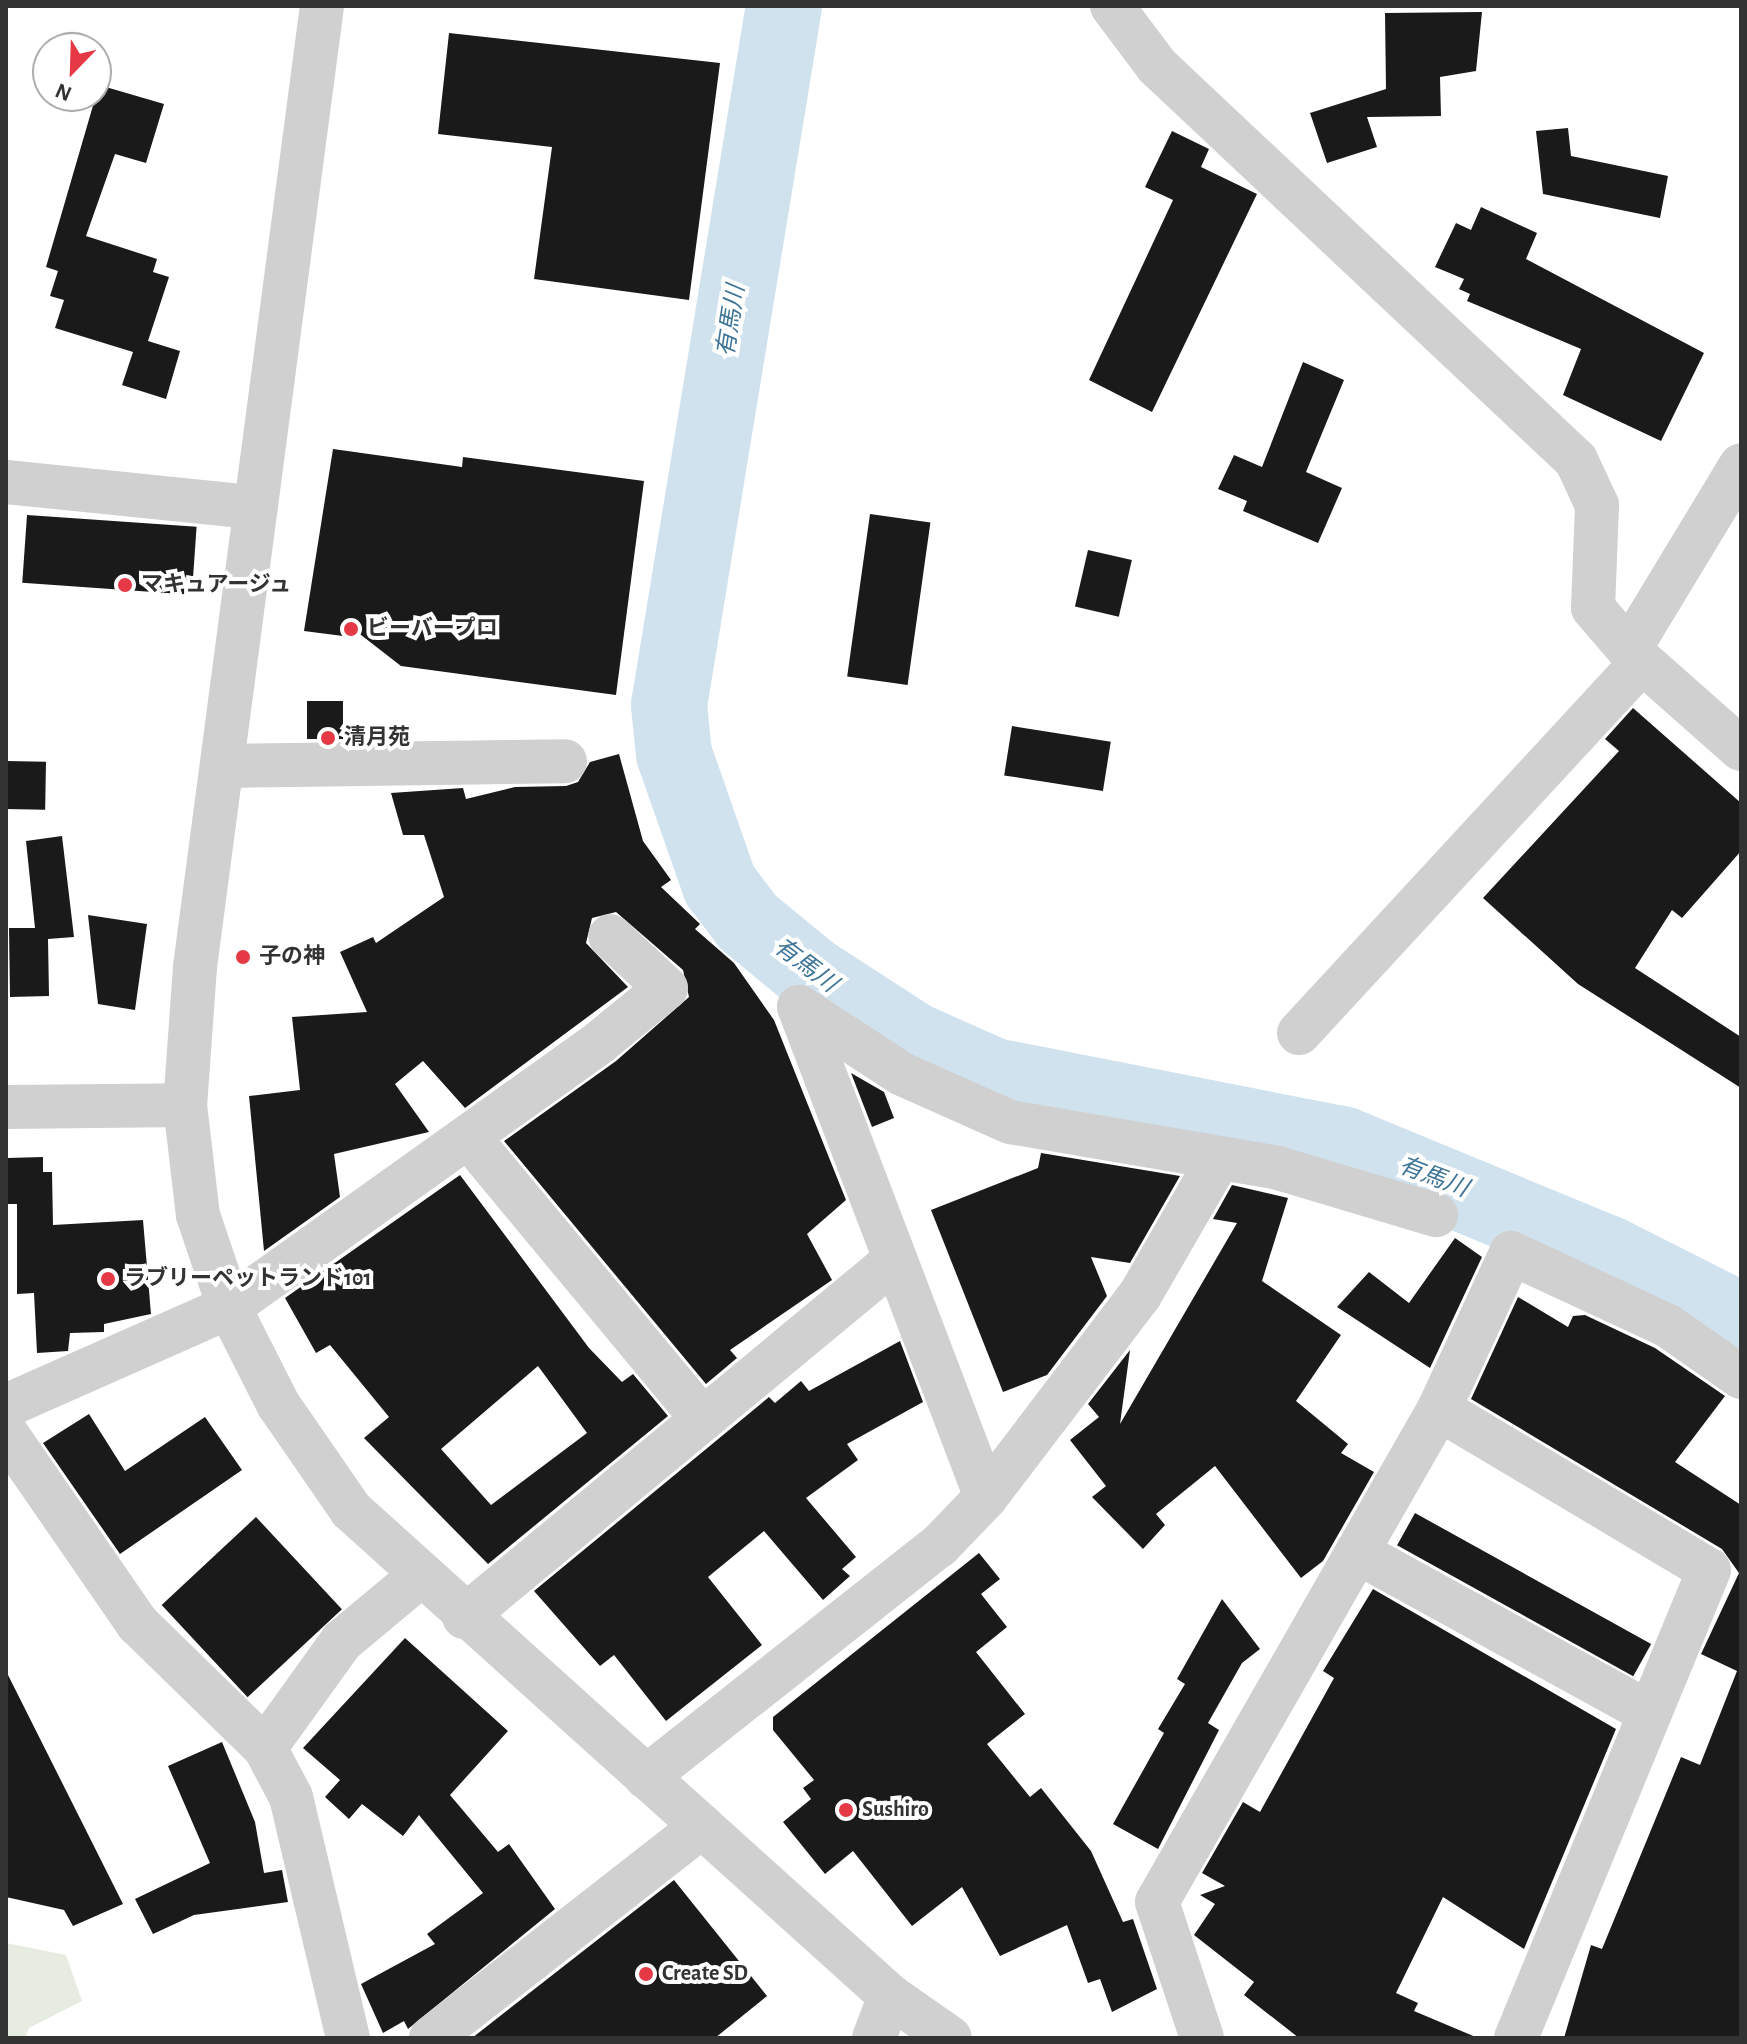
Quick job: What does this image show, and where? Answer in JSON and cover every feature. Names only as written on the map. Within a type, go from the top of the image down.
[{"type":"street","points":[[322,6],[253,507],[185,1105],[198,1215],[229,1307],[278,1404],[351,1510],[464,1617],[890,1996],[950,2038]]},
{"type":"street","points":[[1112,6],[1157,66],[1576,460],[1597,505],[1593,608],[1635,656],[1741,749]]},
{"type":"street","points":[[1299,1033],[1635,656],[1741,465]]},
{"type":"street","points":[[6,482],[253,507]]},
{"type":"street","points":[[224,766],[565,761]]},
{"type":"street","points":[[6,1406],[229,1307],[471,1140],[666,988],[610,936]]},
{"type":"street","points":[[986,1497],[799,1007],[902,1074],[1010,1122],[1219,1158],[1436,1215]]},
{"type":"street","points":[[6,1107],[185,1105]]},
{"type":"street","points":[[471,1140],[703,1419]]},
{"type":"street","points":[[646,1777],[939,1546],[986,1497],[1140,1295],[1219,1158]]},
{"type":"street","points":[[1202,2038],[1157,1902],[1439,1409],[1511,1253],[1668,1326],[1741,1377]]},
{"type":"street","points":[[464,1617],[895,1260]]},
{"type":"street","points":[[1439,1409],[1709,1570],[1516,2038]]},
{"type":"street","points":[[6,1433],[138,1624],[265,1748],[291,1797],[348,2038]]},
{"type":"street","points":[[1357,1552],[1650,1713]]},
{"type":"street","points":[[265,1748],[342,1641],[420,1576]]},
{"type":"street","points":[[431,2038],[702,1826]]},
{"type":"street","points":[[874,2038],[890,1996]]},
{"type":"shaded area","points":[[6,1943],[66,1955],[82,2001],[29,2028],[25,2038],[6,2038]]},
{"type":"building","points":[[1482,12],[1476,71],[1440,77],[1441,116],[1367,117],[1377,147],[1327,163],[1310,113],[1386,89],[1385,13]]},
{"type":"building","points":[[449,33],[720,63],[689,300],[534,279],[552,147],[438,134]]},
{"type":"building","points":[[112,89],[164,104],[146,163],[115,154],[86,236],[157,259],[153,272],[169,277],[148,341],[180,351],[166,399],[122,385],[133,352],[55,328],[64,300],[50,296],[58,271],[46,267],[91,112],[112,112]]},
{"type":"building","points":[[1568,128],[1571,156],[1668,176],[1660,218],[1543,194],[1536,131]]},
{"type":"building","points":[[1172,131],[1209,149],[1201,167],[1257,194],[1152,412],[1089,380],[1173,200],[1145,187]]},
{"type":"building","points":[[1481,207],[1537,233],[1526,259],[1704,353],[1661,441],[1563,395],[1581,349],[1467,301],[1470,294],[1459,289],[1464,279],[1435,267],[1456,223],[1471,230]]},
{"type":"building","points":[[1303,362],[1344,380],[1306,472],[1342,488],[1318,543],[1243,511],[1247,501],[1218,489],[1234,455],[1262,467]]},
{"type":"building","points":[[333,449],[462,467],[463,457],[644,481],[616,695],[401,666],[343,621],[343,636],[304,631]]},
{"type":"building","points":[[870,514],[930,522],[908,685],[847,676]]},
{"type":"building","points":[[27,515],[197,527],[192,595],[22,583]]},
{"type":"building","points":[[1088,550],[1132,560],[1119,617],[1075,607]]},
{"type":"building","points":[[307,701],[343,701],[343,739],[307,739]]},
{"type":"building","points":[[1633,708],[1741,803],[1741,851],[1682,918],[1672,910],[1635,968],[1741,1037],[1741,1088],[1578,984],[1483,898],[1619,751],[1605,739]]},
{"type":"building","points":[[1012,726],[1111,742],[1103,791],[1004,775]]},
{"type":"building","points":[[619,754],[643,841],[671,880],[661,887],[700,924],[695,929],[734,963],[774,1020],[846,1200],[807,1234],[832,1280],[730,1350],[737,1358],[706,1384],[504,1141],[616,1061],[689,997],[683,970],[616,912],[592,918],[586,943],[628,987],[465,1108],[423,1061],[395,1084],[429,1132],[334,1154],[340,1197],[264,1251],[249,1096],[300,1090],[292,1017],[367,1012],[340,952],[373,937],[376,943],[444,897],[424,835],[403,835],[391,793],[463,788],[466,799],[515,787],[566,786],[578,782],[590,762]]},
{"type":"building","points":[[6,761],[46,762],[45,810],[6,809]]},
{"type":"building","points":[[62,836],[74,937],[48,939],[49,996],[10,997],[9,928],[35,928],[26,841]]},
{"type":"building","points":[[88,915],[147,924],[135,1010],[98,1004]]},
{"type":"building","points":[[851,1073],[884,1092],[894,1118],[872,1127]]},
{"type":"building","points":[[1041,1153],[1180,1176],[1130,1263],[1091,1257],[1107,1296],[1047,1375],[1003,1392],[931,1210],[1038,1168]]},
{"type":"building","points":[[43,1157],[43,1172],[52,1172],[53,1225],[143,1220],[151,1314],[104,1324],[104,1332],[70,1333],[68,1351],[37,1353],[34,1293],[17,1294],[17,1204],[8,1204],[7,1158]]},
{"type":"building","points":[[460,1175],[589,1348],[622,1382],[633,1374],[668,1416],[488,1564],[364,1438],[389,1417],[330,1345],[316,1353],[285,1298]],"holes":[[[538,1366],[587,1433],[491,1505],[441,1449]]]},
{"type":"building","points":[[1232,1185],[1288,1198],[1262,1281],[1341,1335],[1296,1401],[1348,1444],[1341,1453],[1374,1472],[1323,1561],[1301,1578],[1215,1466],[1156,1514],[1165,1525],[1143,1549],[1092,1497],[1106,1486],[1070,1440],[1099,1417],[1088,1404],[1130,1350],[1120,1424],[1237,1223],[1213,1219]]},
{"type":"building","points":[[1455,1238],[1482,1257],[1430,1368],[1337,1307],[1369,1272],[1409,1303]]},
{"type":"building","points":[[1518,1297],[1568,1327],[1573,1316],[1585,1315],[1655,1348],[1725,1396],[1675,1462],[1741,1505],[1741,2038],[1564,2038],[1591,1945],[1602,1949],[1681,1757],[1700,1765],[1737,1671],[1701,1654],[1739,1573],[1722,1549],[1471,1399]]},
{"type":"building","points":[[900,1341],[923,1402],[847,1444],[858,1460],[806,1498],[856,1557],[842,1569],[850,1576],[823,1600],[764,1531],[708,1577],[762,1645],[666,1721],[614,1655],[600,1666],[534,1591],[769,1397],[775,1403],[801,1381],[809,1391]]},
{"type":"building","points":[[89,1414],[125,1471],[205,1417],[242,1470],[120,1554],[43,1443]]},
{"type":"building","points":[[1415,1513],[1651,1644],[1633,1676],[1397,1545]]},
{"type":"building","points":[[256,1517],[342,1609],[248,1697],[162,1605]]},
{"type":"building","points":[[979,1553],[1000,1579],[981,1594],[1007,1627],[976,1652],[1025,1714],[987,1744],[1030,1797],[1041,1788],[1091,1851],[1123,1922],[1133,1919],[1157,1989],[1112,2012],[1100,1979],[1088,1983],[1067,1925],[1000,1956],[962,1887],[912,1926],[853,1851],[825,1874],[783,1822],[811,1799],[803,1788],[814,1780],[773,1730],[773,1717]]},
{"type":"building","points":[[1373,1589],[1616,1729],[1524,1949],[1443,1897],[1396,1993],[1418,2003],[1414,2011],[1478,2038],[1299,2038],[1244,1995],[1254,1982],[1194,1935],[1215,1904],[1200,1895],[1225,1886],[1202,1873],[1243,1802],[1260,1812],[1334,1678],[1323,1671]]},
{"type":"building","points":[[1222,1599],[1260,1649],[1242,1663],[1208,1723],[1219,1730],[1158,1849],[1113,1824],[1164,1733],[1158,1729],[1185,1684],[1177,1679]]},
{"type":"building","points":[[405,1638],[508,1731],[450,1795],[498,1852],[509,1844],[555,1909],[408,2029],[404,2021],[383,2033],[361,1984],[435,1944],[427,1934],[483,1893],[419,1815],[403,1836],[362,1804],[349,1819],[325,1797],[340,1780],[303,1748]]},
{"type":"building","points":[[6,1671],[123,1904],[73,1926],[64,1910],[6,1897]]},
{"type":"building","points":[[222,1742],[255,1822],[264,1873],[282,1870],[288,1902],[194,1915],[153,1934],[135,1899],[210,1863],[168,1766]]},
{"type":"building","points":[[674,1880],[767,1996],[715,2038],[472,2038]]},
{"type":"waterway","name":"有馬川","points":[[784,6],[669,705],[674,754],[720,885],[748,922],[811,974],[913,1040],[994,1076],[1342,1144],[1607,1253],[1718,1309],[1741,1329]]},
{"type":"place","name":"マキュアージュ","points":[[125,585]]},
{"type":"place","name":"ビーバープロ","points":[[351,629]]},
{"type":"place","name":"清月苑","points":[[328,738]]},
{"type":"place","name":"子の神","points":[[243,957]]},
{"type":"place","name":"ラブリーペットランド101","points":[[108,1279]]},
{"type":"place","name":"Sushiro","points":[[846,1810]]},
{"type":"place","name":"Create SD","points":[[646,1974]]}]
